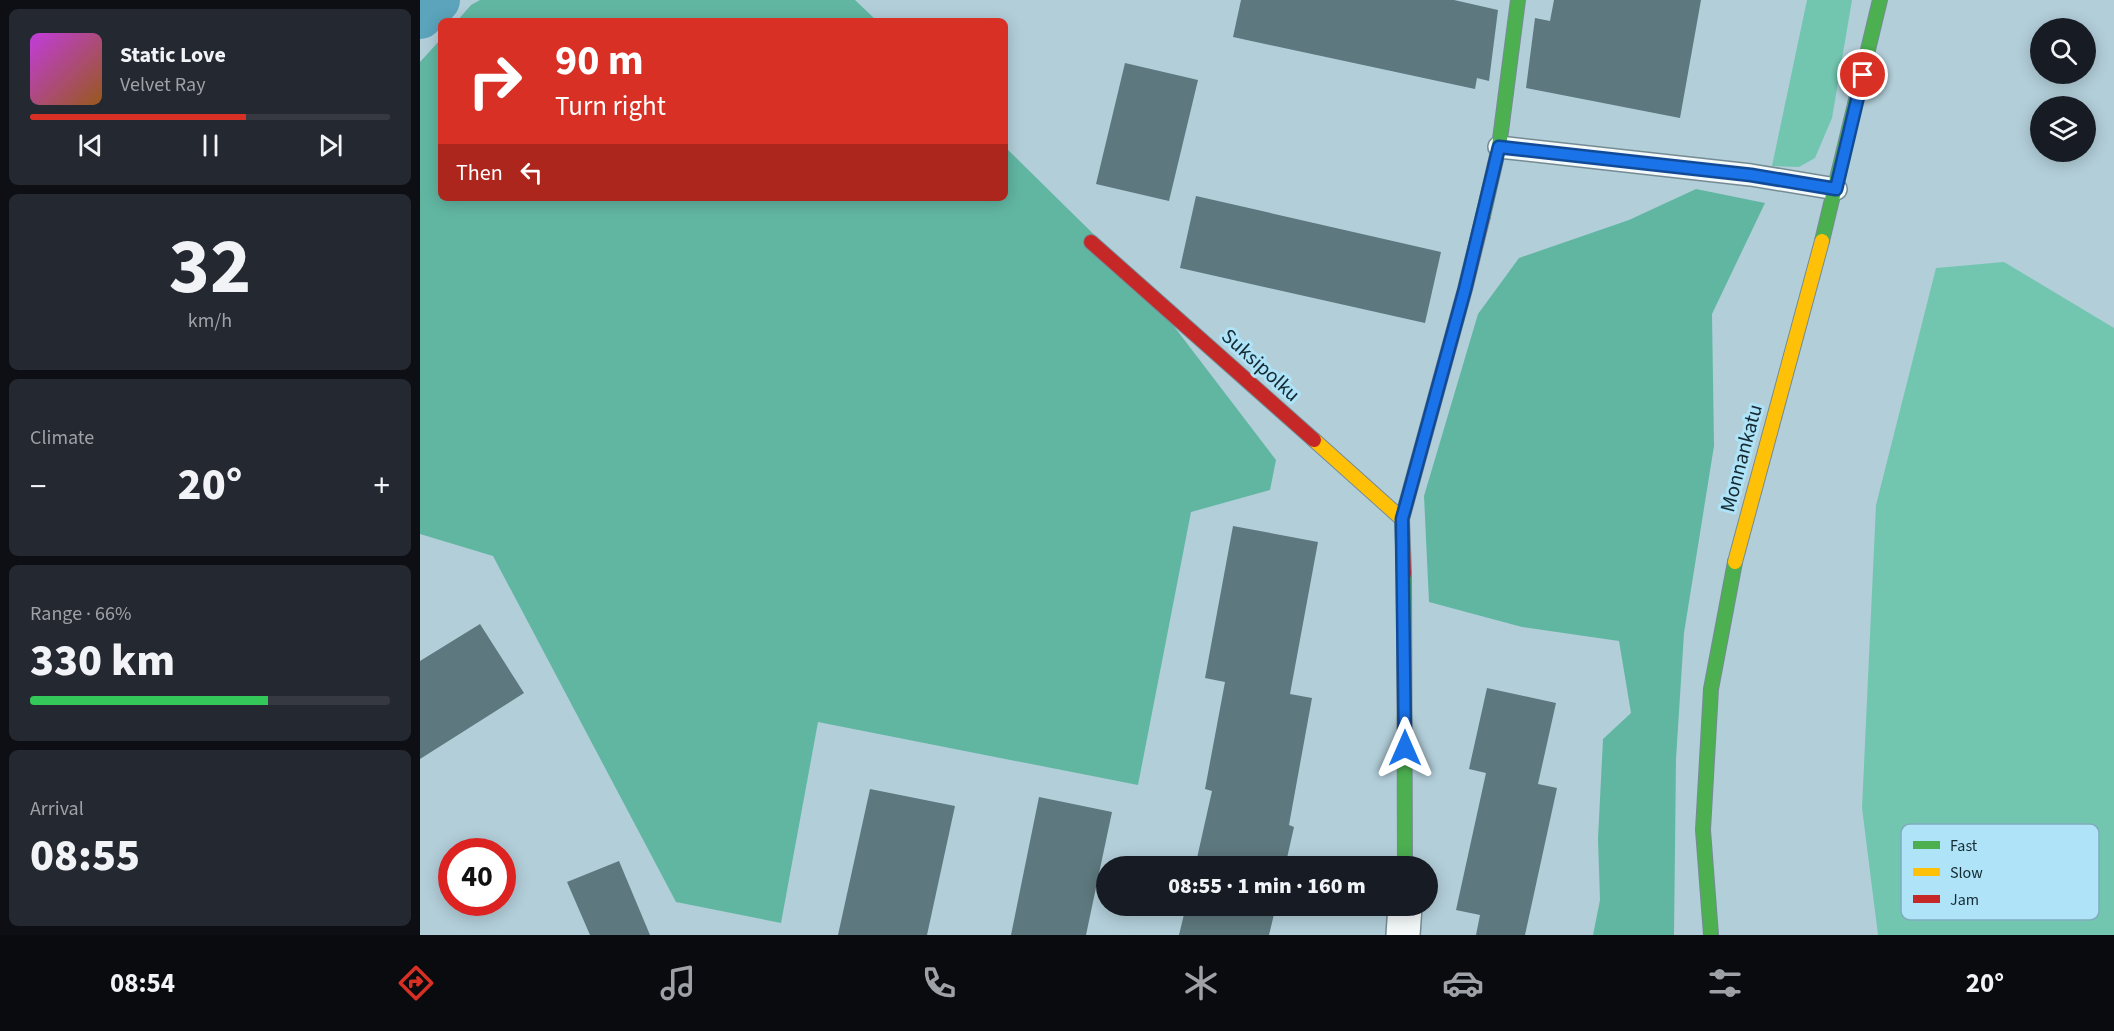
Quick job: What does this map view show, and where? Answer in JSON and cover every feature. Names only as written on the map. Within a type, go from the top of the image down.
[{"type":"street","points":[[1405,856],[1405,628],[1402,519],[1465,289],[1499,147],[1518,0]]},
{"type":"street","name":"Monnankatu","points":[[1710,935],[1703,830],[1711,688],[1732,571],[1836,189],[1880,0]]},
{"type":"street","name":"Suksipolku","points":[[1091,242],[1402,519]]},
{"type":"street","points":[[1403,935],[1404,916]]},
{"type":"lane","points":[[1499,147],[1751,175],[1836,189]]},
{"type":"green space","points":[[480,0],[855,0],[874,18],[460,18],[471,5]]},
{"type":"green space","points":[[1807,0],[1852,0],[1832,118],[1815,158],[1799,167],[1772,166]]},
{"type":"green space","points":[[438,42],[438,201],[1008,201],[1008,150],[1134,274],[1276,460],[1270,490],[1191,512],[1138,785],[818,722],[781,923],[676,902],[493,556],[420,534],[420,62]]},
{"type":"green space","points":[[1696,189],[1765,203],[1712,314],[1714,446],[1684,633],[1676,759],[1674,935],[1593,935],[1600,900],[1598,839],[1603,739],[1631,713],[1619,641],[1522,627],[1429,602],[1424,496],[1478,314],[1519,258],[1629,220]]},
{"type":"green space","points":[[2004,262],[2114,328],[2114,935],[1878,935],[1862,808],[1876,505],[1936,268]]},
{"type":"building","points":[[1241,0],[1454,0],[1498,10],[1489,81],[1477,78],[1475,89],[1233,37]]},
{"type":"building","points":[[1554,0],[1701,0],[1680,118],[1526,88],[1535,18],[1550,21]]},
{"type":"building","points":[[1125,63],[1198,80],[1169,201],[1096,184]]},
{"type":"building","points":[[1196,196],[1441,252],[1425,323],[1180,268]]},
{"type":"building","points":[[1233,526],[1318,542],[1290,694],[1312,698],[1289,825],[1294,827],[1287,856],[1197,856],[1212,791],[1205,789],[1225,682],[1205,678]]},
{"type":"building","points":[[480,624],[524,693],[420,759],[420,661]]},
{"type":"building","points":[[1487,688],[1556,703],[1538,784],[1557,788],[1525,935],[1476,935],[1480,915],[1456,910],[1486,773],[1469,769]]},
{"type":"building","points":[[870,789],[955,806],[927,935],[838,935]]},
{"type":"building","points":[[1039,797],[1112,812],[1103,856],[1096,856],[1096,888],[1086,935],[1011,935]]},
{"type":"building","points":[[619,861],[650,935],[590,935],[567,882]]},
{"type":"building","points":[[1184,916],[1274,916],[1269,935],[1179,935]]},
{"type":"waterway","points":[[420,16],[437,0]]},
{"type":"traffic: fast","points":[[1483,216],[1499,147],[1518,0]]},
{"type":"traffic: fast","points":[[1822,241],[1880,0]]},
{"type":"traffic: fast","points":[[1711,935],[1703,830],[1711,689],[1735,562]]},
{"type":"traffic: fast","points":[[1404,574],[1405,856]]},
{"type":"traffic: slow","points":[[1735,562],[1822,241]]},
{"type":"traffic: slow","points":[[1314,440],[1402,519]]},
{"type":"traffic: jam","points":[[1404,574],[1402,519],[1483,216]]},
{"type":"traffic: jam","points":[[1091,242],[1314,440]]},
{"type":"route","points":[[1405,748],[1402,519],[1465,289],[1499,147],[1751,175],[1836,189],[1863,75]]}]
